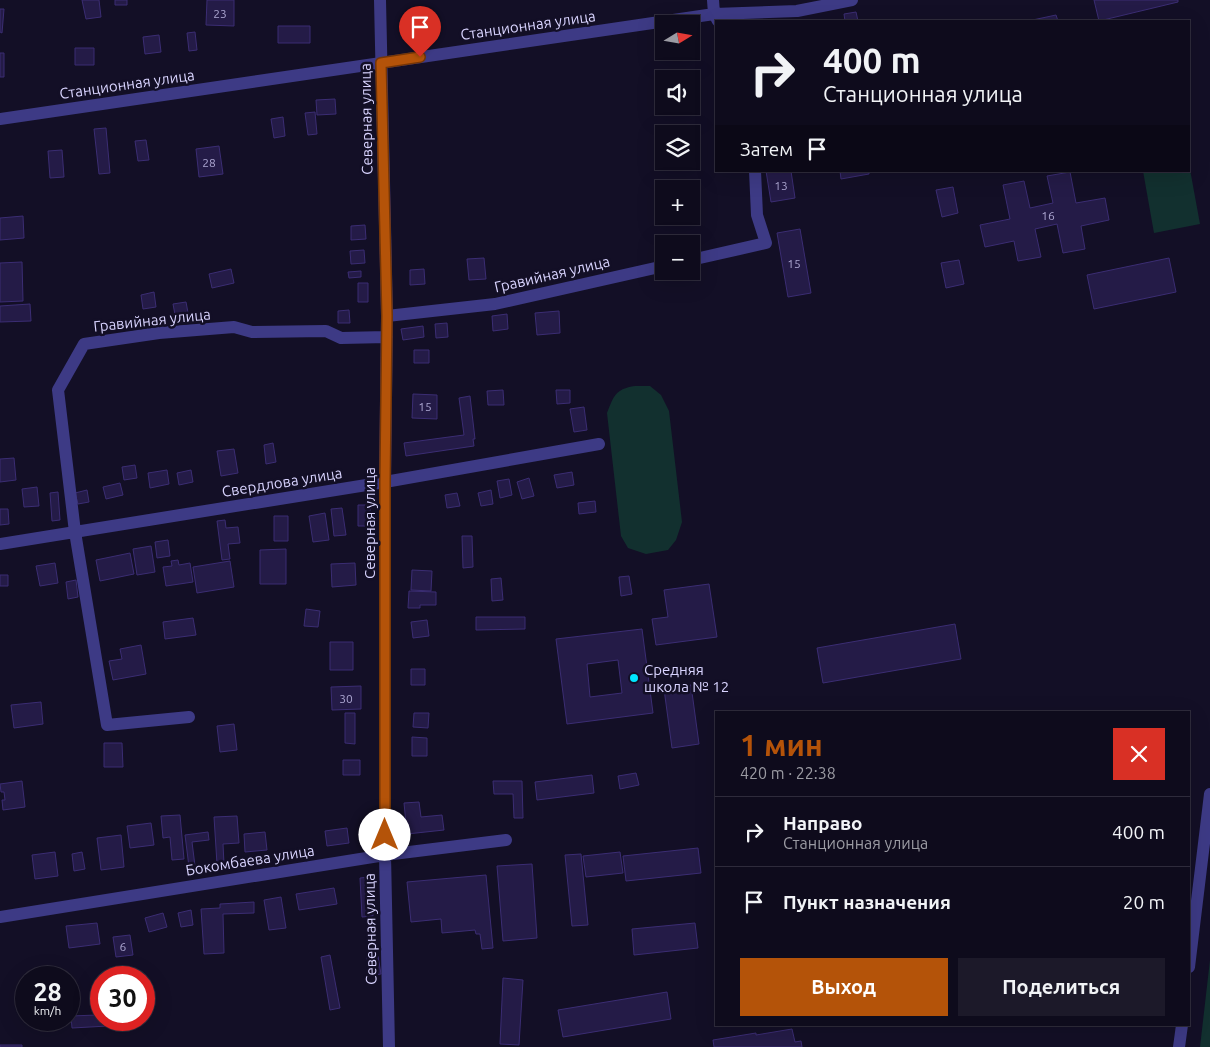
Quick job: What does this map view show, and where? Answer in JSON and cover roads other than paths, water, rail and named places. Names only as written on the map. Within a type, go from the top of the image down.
[{"type":"street","name":"Северная улица","points":[[380,0],[387,316],[385,855],[389,1047]]},
{"type":"street","points":[[713,0],[716,18]]},
{"type":"street","name":"Станционная улица","points":[[0,119],[381,63],[716,18],[797,11],[852,0]]},
{"type":"street","points":[[700,258],[766,243],[757,216],[755,172]]},
{"type":"street","name":"Гравийная улица","points":[[387,316],[495,304],[655,268]]},
{"type":"street","name":"Гравийная улица","points":[[75,532],[58,390],[84,344],[159,333],[234,327],[252,332],[326,331],[341,338],[387,337]]},
{"type":"street","name":"Свердлова улица","points":[[0,544],[385,482],[599,444]]},
{"type":"street","points":[[75,532],[107,725],[189,717]]},
{"type":"street","points":[[1190,959],[1210,794]]},
{"type":"street","name":"Бокомбаева улица","points":[[0,917],[385,855],[506,840]]},
{"type":"street","points":[[1179,1047],[1182,1026]]},
{"type":"place","name":"Средняя школа № 12","points":[[634,678]]}]
